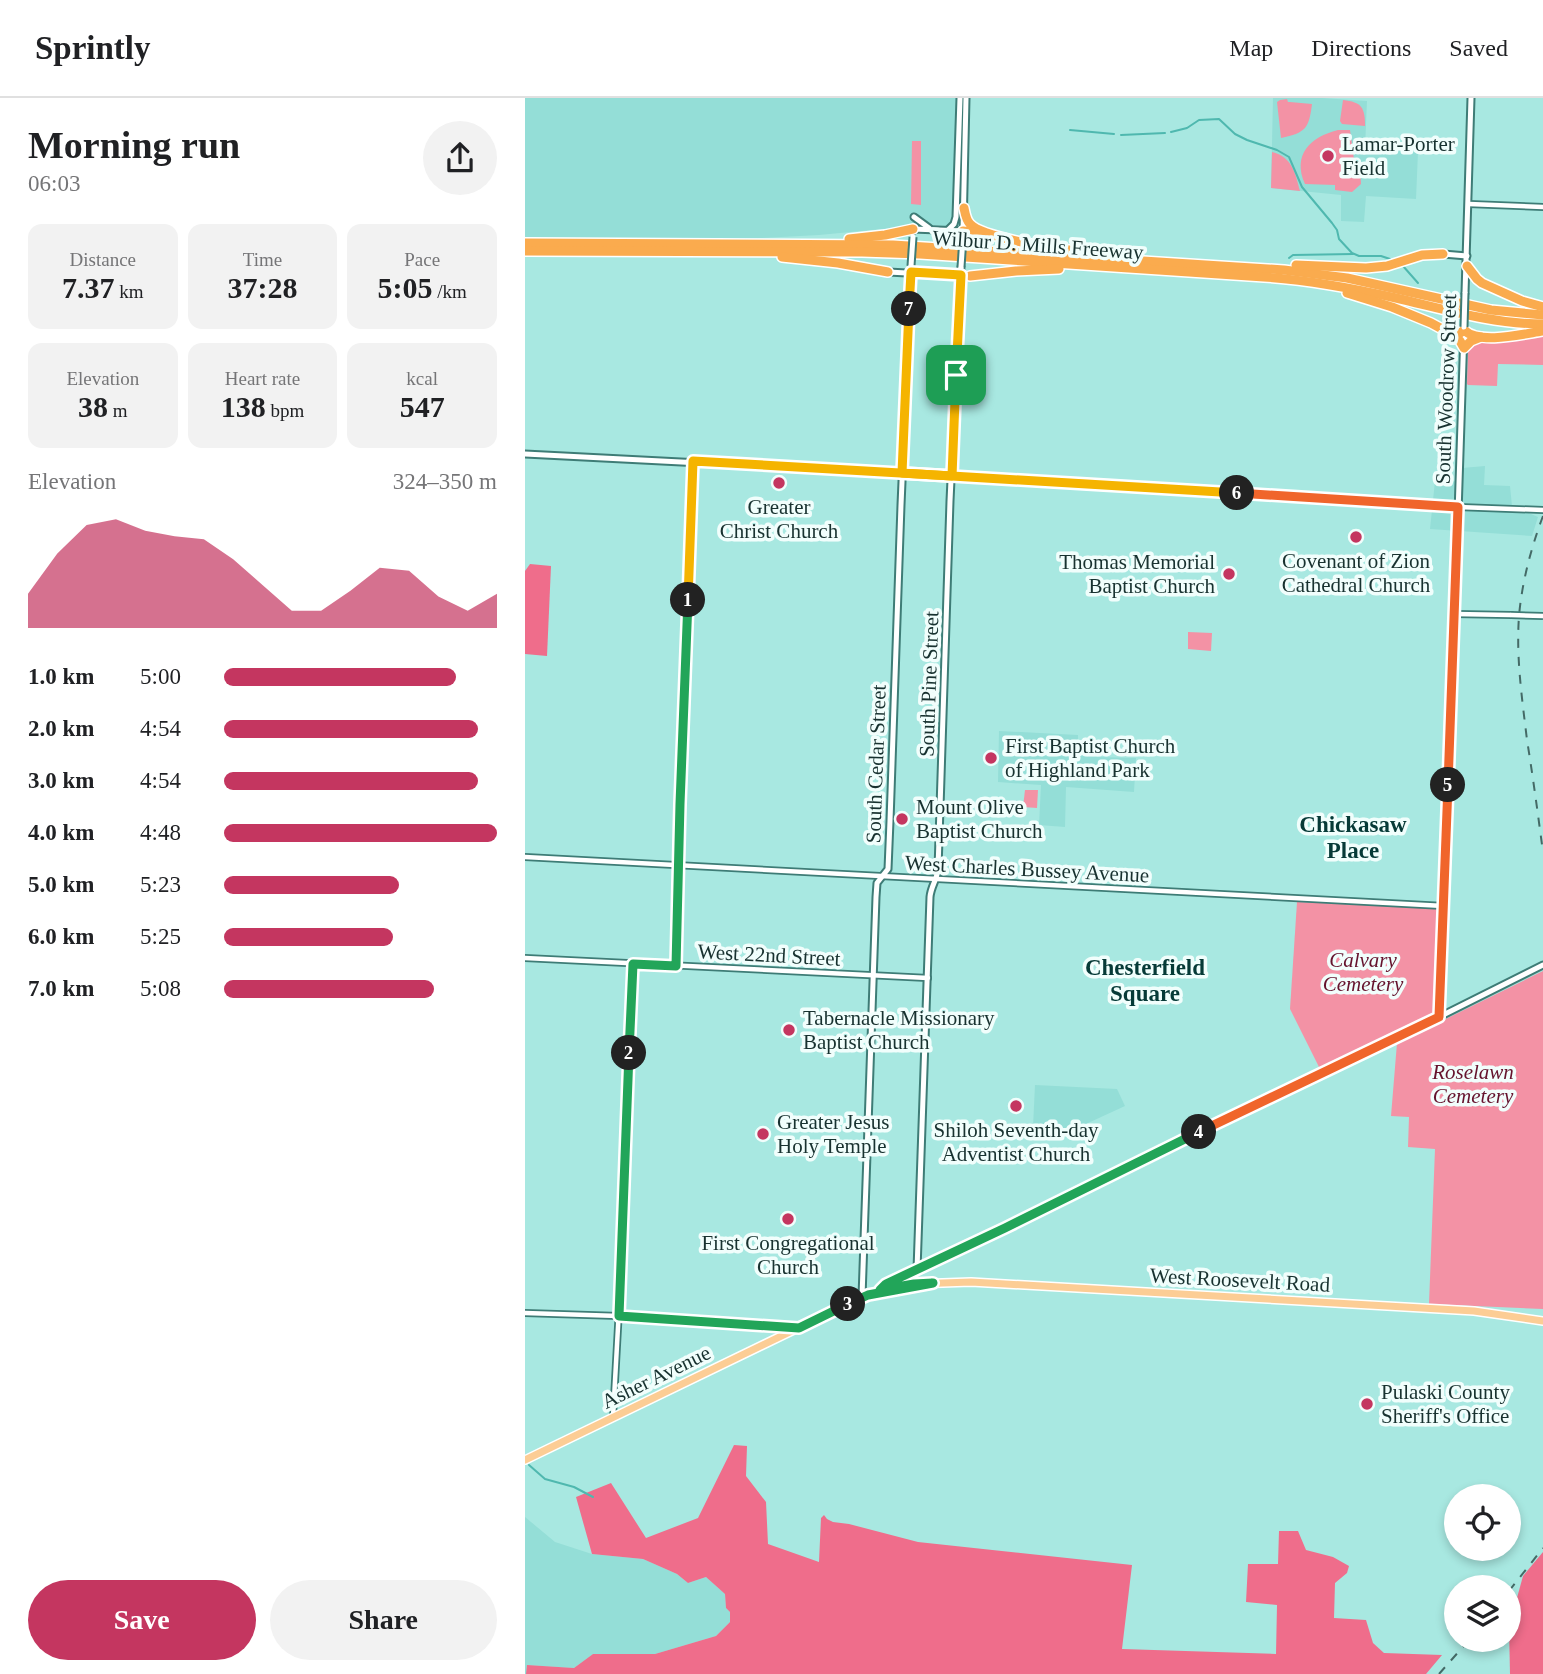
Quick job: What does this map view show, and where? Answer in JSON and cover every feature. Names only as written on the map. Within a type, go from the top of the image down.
[{"type":"highway","points":[[964,208],[972,226],[995,235],[1126,259]]},
{"type":"highway","points":[[895,232],[908,225],[914,217]]},
{"type":"highway","points":[[758,243],[857,238],[895,232],[913,233]]},
{"type":"highway","points":[[963,234],[995,235]]},
{"type":"highway","name":"Wilbur D. Mills Freeway","points":[[525,243],[913,246],[1201,264],[1321,274],[1491,310],[1543,316]]},
{"type":"highway","name":"Wilbur D. Mills Freeway","points":[[525,251],[908,254],[1292,279],[1339,286],[1493,320],[1543,324]]},
{"type":"highway","points":[[728,251],[826,261],[888,272]]},
{"type":"highway","points":[[1201,264],[1366,268],[1387,266],[1422,255],[1443,254]]},
{"type":"highway","points":[[1467,261],[1476,279],[1522,301],[1543,307]]},
{"type":"highway","points":[[966,276],[1034,269],[1157,270]]},
{"type":"highway","points":[[1292,279],[1392,307],[1451,333],[1459,339],[1464,348],[1471,341],[1481,338],[1543,331]]},
{"type":"highway","points":[[1466,289],[1474,281],[1482,282]]},
{"type":"highway","points":[[1451,333],[1459,334],[1464,328],[1469,335],[1481,338]]},
{"type":"main road","points":[[947,231],[956,217],[960,98]]},
{"type":"main road","name":"South Pine Street","points":[[917,1270],[930,897],[931,887],[936,880],[952,476],[966,276],[961,267],[966,98]]},
{"type":"main road","name":"South Woodrow Street","points":[[1439,1017],[1471,98]]},
{"type":"main road","points":[[914,217],[931,230]]},
{"type":"main road","points":[[913,233],[931,230],[963,234]]},
{"type":"main road","name":"South Cedar Street","points":[[865,1296],[877,883],[888,869],[913,233]]},
{"type":"main road","points":[[1443,254],[1467,261]]},
{"type":"main road","points":[[888,272],[911,269],[966,276]]},
{"type":"main road","points":[[525,454],[693,461],[1458,507]]},
{"type":"main road","name":"Asher Avenue","points":[[525,1460],[865,1296],[894,1285],[917,1270],[1543,965]]},
{"type":"main road","name":"West Roosevelt Road","points":[[865,1296],[933,1283]]},
{"type":"main road","name":"West Roosevelt Road","points":[[880,1290],[914,1284],[996,1283],[1460,1310],[1543,1321]]},
{"type":"street","points":[[1469,204],[1543,207]]},
{"type":"street","points":[[676,966],[693,461]]},
{"type":"street","points":[[1458,507],[1541,510]]},
{"type":"street","points":[[1455,614],[1543,616]]},
{"type":"street","name":"West Charles Bussey Avenue","points":[[525,857],[1444,906]]},
{"type":"street","name":"West 22nd Street","points":[[525,958],[928,978]]},
{"type":"street","points":[[613,1417],[633,964]]},
{"type":"street","points":[[525,1313],[619,1316],[799,1328]]},
{"type":"shaded area","points":[[525,98],[957,98],[954,218],[948,226],[925,225],[744,239],[525,238]]},
{"type":"shaded area","points":[[1273,98],[1367,101],[1365,148],[1418,152],[1416,199],[1366,196],[1364,222],[1341,221],[1341,195],[1271,188]]},
{"type":"shaded area","points":[[1485,466],[1484,485],[1510,486],[1512,506],[1538,517],[1532,536],[1430,529],[1435,481],[1461,481],[1462,468]]},
{"type":"shaded area","points":[[530,564],[551,566],[547,656],[525,654],[525,571]]},
{"type":"shaded area","points":[[999,731],[1078,735],[1078,749],[1083,754],[1136,758],[1134,792],[1066,787],[1065,827],[1039,825],[1041,785],[998,782]]},
{"type":"shaded area","points":[[1035,1085],[1117,1089],[1125,1106],[1075,1129],[1034,1128]]},
{"type":"shaded area","points":[[734,1445],[747,1446],[746,1476],[766,1502],[768,1544],[819,1562],[821,1518],[824,1515],[833,1522],[918,1542],[1132,1565],[1122,1649],[1276,1654],[1277,1605],[1246,1602],[1248,1564],[1278,1564],[1279,1531],[1298,1531],[1306,1550],[1333,1557],[1349,1566],[1347,1573],[1335,1583],[1334,1618],[1366,1620],[1373,1643],[1384,1653],[1442,1655],[1426,1674],[526,1674],[527,1665],[574,1668],[593,1654],[655,1654],[716,1636],[730,1622],[725,1594],[706,1577],[688,1583],[677,1574],[643,1559],[592,1554],[576,1497],[611,1483],[646,1538],[698,1518]]},
{"type":"shaded area","points":[[525,1517],[555,1542],[592,1554],[643,1559],[677,1574],[688,1583],[706,1577],[725,1594],[730,1622],[716,1636],[655,1654],[593,1654],[574,1668],[527,1665],[525,1674]]},
{"type":"shaded area","points":[[1543,1552],[1543,1674],[1510,1674],[1510,1652],[1521,1652],[1523,1576]]},
{"type":"green space","points":[[1287,99],[1288,102],[1312,104],[1311,112],[1305,128],[1281,138],[1277,102]]},
{"type":"green space","points":[[1343,100],[1354,102],[1361,107],[1365,126],[1342,124],[1340,121]]},
{"type":"green space","name":"Lamar-Porter Field","points":[[1338,130],[1350,130],[1355,167],[1360,167],[1361,184],[1352,192],[1335,190],[1335,185],[1305,184],[1302,174],[1302,156],[1306,149],[1319,137]]},
{"type":"green space","points":[[912,141],[921,141],[921,205],[911,204]]},
{"type":"green space","points":[[1272,152],[1288,162],[1300,191],[1271,188]]},
{"type":"green space","points":[[1543,334],[1543,365],[1498,364],[1497,386],[1467,384],[1468,347],[1475,342]]},
{"type":"green space","points":[[1188,632],[1212,633],[1211,651],[1188,649]]},
{"type":"green space","points":[[1025,790],[1038,790],[1037,808],[1023,807]]},
{"type":"green space","name":"Calvary Cemetery","points":[[1297,902],[1442,908],[1433,1014],[1320,1069],[1290,1009]]},
{"type":"green space","name":"Roselawn Cemetery","points":[[1543,971],[1543,1309],[1429,1304],[1435,1149],[1408,1147],[1409,1117],[1391,1116],[1397,1043]]},
{"type":"waterway","points":[[1171,132],[1187,128],[1199,120],[1219,119],[1235,134],[1277,150],[1289,157],[1302,187],[1332,223],[1339,239],[1352,253],[1390,259]]},
{"type":"waterway","points":[[1070,130],[1114,134]]},
{"type":"waterway","points":[[1121,135],[1165,133]]},
{"type":"waterway","points":[[1289,258],[1293,255],[1353,254]]},
{"type":"waterway","points":[[1403,266],[1418,283]]},
{"type":"waterway","points":[[529,1465],[545,1479],[574,1487],[593,1497]]},
{"type":"railway","points":[[1543,516],[1525,578],[1518,632],[1521,693],[1543,852]]},
{"type":"railway","points":[[1521,1576],[1543,1548]]},
{"type":"railway","points":[[1439,1674],[1458,1652]]},
{"type":"place","name":"Lamar-Porter Field","points":[[1328,156]]},
{"type":"place","name":"Greater Christ Church","points":[[779,483]]},
{"type":"place","name":"Covenant of Zion Cathedral Church","points":[[1356,537]]},
{"type":"place","name":"Thomas Memorial Baptist Church","points":[[1229,574]]},
{"type":"place","name":"First Baptist Church of Highland Park","points":[[991,758]]},
{"type":"place","name":"Mount Olive Baptist Church","points":[[902,819]]},
{"type":"place","name":"Tabernacle Missionary Baptist Church","points":[[789,1030]]},
{"type":"place","name":"Shiloh Seventh-day Adventist Church","points":[[1016,1106]]},
{"type":"place","name":"Greater Jesus Holy Temple","points":[[763,1134]]},
{"type":"place","name":"First Congregational Church","points":[[788,1219]]},
{"type":"place","name":"Pulaski County Sheriff's Office","points":[[1367,1404]]},
{"type":"district","name":"Chickasaw Place","points":[[1353,837]]},
{"type":"district","name":"Chesterfield Square","points":[[1145,980]]},
{"type":"route","points":[[956,375],[952,476],[693,461],[676,966],[633,964],[619,1316],[799,1328],[868,1295],[933,1283],[880,1290],[883,1285],[1439,1017],[1458,507],[952,476],[948,475],[902,473],[911,272],[961,275],[956,375]]}]
